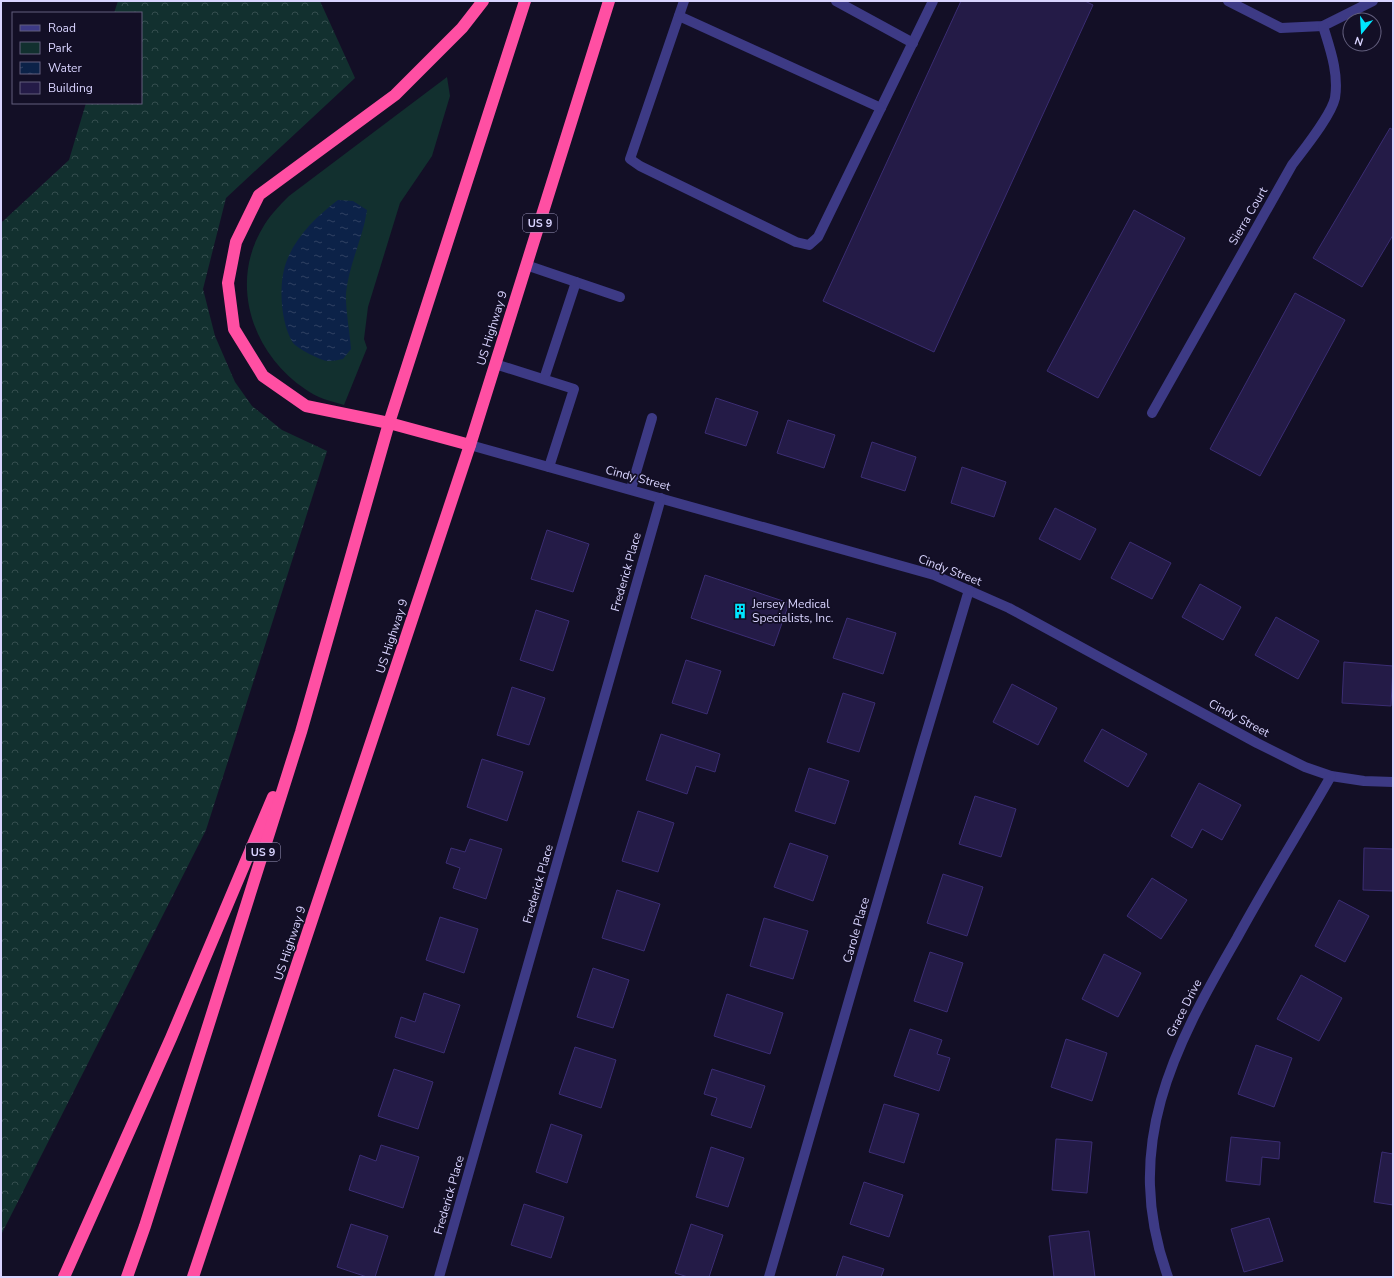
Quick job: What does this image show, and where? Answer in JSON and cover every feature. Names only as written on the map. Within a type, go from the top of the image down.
[{"type":"highway","points":[[470,445],[389,423],[306,406],[262,376],[234,329],[228,284],[236,242],[259,195],[395,96],[462,28],[483,1]]},
{"type":"highway","name":"US 9","points":[[127,1277],[145,1226],[300,732],[389,423],[525,1]]},
{"type":"highway","name":"US Highway 9","points":[[193,1277],[470,445],[609,1]]},
{"type":"highway","points":[[64,1277],[171,1038],[300,732]]},
{"type":"street","points":[[684,1],[630,159],[640,166],[796,242],[809,245],[818,237],[933,1]]},
{"type":"street","points":[[836,1],[913,43]]},
{"type":"street","points":[[1228,1],[1281,28],[1322,26],[1373,1]]},
{"type":"street","points":[[679,16],[881,108]]},
{"type":"street","name":"Sierra Court","points":[[1152,413],[1292,165],[1319,129],[1335,98],[1334,63],[1322,26]]},
{"type":"street","points":[[526,265],[620,297]]},
{"type":"street","points":[[544,379],[576,282]]},
{"type":"street","points":[[495,364],[574,389],[549,467]]},
{"type":"street","points":[[631,489],[652,418]]},
{"type":"street","name":"Cindy Street","points":[[470,445],[934,575],[969,590],[1044,627],[1263,746],[1305,767],[1331,776],[1393,782]]},
{"type":"street","name":"Frederick Place","points":[[439,1277],[661,498]]},
{"type":"street","name":"Carole Place","points":[[769,1277],[969,590]]},
{"type":"street","name":"Grace Drive","points":[[1168,1277],[1162,1261],[1156,1233],[1150,1176],[1152,1142],[1158,1109],[1168,1075],[1202,999],[1331,776]]},
{"type":"green space","points":[[118,1],[320,1],[355,78],[226,198],[203,289],[215,336],[235,382],[252,406],[282,430],[327,451],[206,830],[1,1235],[1,223],[69,160],[86,104],[142,104],[142,12],[114,12]]},
{"type":"green space","points":[[447,77],[450,96],[432,156],[400,203],[368,307],[364,339],[367,348],[344,405],[314,395],[287,374],[272,357],[260,338],[252,317],[247,295],[247,273],[252,251],[262,229],[268,220],[289,196]]},
{"type":"water","points":[[338,200],[353,201],[367,210],[350,272],[346,293],[351,349],[343,359],[328,361],[309,354],[293,343],[285,324],[283,313],[282,279],[287,260],[296,242],[315,219]]},
{"type":"building","points":[[961,1],[1085,1],[1093,5],[934,352],[823,301]]},
{"type":"building","points":[[1390,128],[1393,130],[1393,235],[1362,287],[1313,258]]},
{"type":"building","points":[[1134,210],[1185,238],[1098,398],[1047,371]]},
{"type":"building","points":[[1295,293],[1345,320],[1260,476],[1210,449]]},
{"type":"building","points":[[716,398],[758,412],[746,446],[705,433]]},
{"type":"building","points":[[788,420],[835,435],[824,468],[777,453]]},
{"type":"building","points":[[872,442],[916,457],[905,491],[861,477]]},
{"type":"building","points":[[962,467],[1006,482],[994,517],[951,503]]},
{"type":"building","points":[[1055,508],[1096,529],[1080,560],[1039,539]]},
{"type":"building","points":[[547,530],[589,544],[573,592],[531,579]]},
{"type":"building","points":[[1130,542],[1171,563],[1152,599],[1111,578]]},
{"type":"building","name":"Jersey Medical Specialists, Inc.","points":[[705,575],[789,603],[774,646],[691,618]]},
{"type":"building","points":[[1200,584],[1241,607],[1223,640],[1182,617]]},
{"type":"building","points":[[536,610],[569,621],[553,671],[520,660]]},
{"type":"building","points":[[1276,617],[1319,641],[1298,679],[1255,655]]},
{"type":"building","points":[[847,618],[896,633],[883,674],[833,658]]},
{"type":"building","points":[[686,660],[721,671],[707,714],[672,703]]},
{"type":"building","points":[[1344,662],[1393,666],[1391,706],[1342,703]]},
{"type":"building","points":[[1012,684],[1057,708],[1038,745],[993,722]]},
{"type":"building","points":[[512,687],[545,698],[529,745],[497,735]]},
{"type":"building","points":[[843,693],[875,703],[859,752],[827,742]]},
{"type":"building","points":[[1102,729],[1147,754],[1128,787],[1084,761]]},
{"type":"building","points":[[661,734],[720,754],[715,772],[696,766],[687,794],[646,780]]},
{"type":"building","points":[[482,759],[523,772],[507,821],[467,807]]},
{"type":"building","points":[[809,768],[849,781],[835,824],[795,811]]},
{"type":"building","points":[[1199,783],[1241,805],[1222,840],[1202,829],[1192,848],[1171,836]]},
{"type":"building","points":[[975,796],[1016,809],[1001,857],[959,844]]},
{"type":"building","points":[[638,811],[674,823],[658,872],[622,861]]},
{"type":"building","points":[[470,839],[502,849],[486,899],[453,888],[460,868],[446,863],[451,848],[465,852]]},
{"type":"building","points":[[790,843],[828,856],[813,901],[774,887]]},
{"type":"building","points":[[1364,848],[1393,849],[1393,891],[1363,890]]},
{"type":"building","points":[[943,874],[983,887],[967,936],[927,923]]},
{"type":"building","points":[[1152,878],[1187,900],[1161,939],[1127,916]]},
{"type":"building","points":[[617,890],[660,904],[644,951],[602,938]]},
{"type":"building","points":[[1339,900],[1369,916],[1345,962],[1315,946]]},
{"type":"building","points":[[440,917],[478,929],[464,973],[426,960]]},
{"type":"building","points":[[764,918],[808,931],[793,979],[750,966]]},
{"type":"building","points":[[930,952],[963,963],[947,1012],[914,1001]]},
{"type":"building","points":[[1104,954],[1141,973],[1118,1017],[1082,999]]},
{"type":"building","points":[[593,968],[629,980],[613,1028],[577,1017]]},
{"type":"building","points":[[1301,975],[1342,998],[1319,1041],[1277,1019]]},
{"type":"building","points":[[424,993],[460,1005],[444,1053],[395,1037],[401,1017],[415,1022]]},
{"type":"building","points":[[727,994],[783,1013],[770,1054],[714,1036]]},
{"type":"building","points":[[910,1029],[942,1040],[937,1054],[950,1058],[939,1091],[894,1076]]},
{"type":"building","points":[[1066,1039],[1107,1053],[1092,1101],[1051,1087]]},
{"type":"building","points":[[1256,1045],[1292,1058],[1274,1107],[1238,1094]]},
{"type":"building","points":[[575,1047],[616,1060],[601,1108],[559,1094]]},
{"type":"building","points":[[394,1069],[433,1082],[418,1129],[378,1116]]},
{"type":"building","points":[[712,1069],[765,1086],[751,1128],[711,1115],[717,1098],[704,1094]]},
{"type":"building","points":[[884,1104],[919,1114],[904,1163],[869,1152]]},
{"type":"building","points":[[551,1124],[582,1135],[567,1183],[536,1172]]},
{"type":"building","points":[[1231,1137],[1280,1142],[1279,1159],[1262,1157],[1260,1185],[1226,1181]]},
{"type":"building","points":[[1056,1139],[1092,1142],[1087,1193],[1052,1190]]},
{"type":"building","points":[[381,1145],[419,1157],[403,1208],[349,1190],[360,1155],[376,1161]]},
{"type":"building","points":[[711,1147],[744,1158],[728,1207],[696,1197]]},
{"type":"building","points":[[1382,1152],[1393,1154],[1393,1205],[1374,1202]]},
{"type":"building","points":[[864,1182],[903,1195],[889,1237],[850,1224]]},
{"type":"building","points":[[524,1204],[564,1217],[551,1258],[511,1245]]},
{"type":"building","points":[[1269,1218],[1283,1261],[1244,1272],[1231,1229]]},
{"type":"building","points":[[351,1224],[388,1236],[375,1277],[367,1277],[337,1267]]},
{"type":"building","points":[[691,1224],[723,1235],[709,1277],[688,1277],[675,1273]]},
{"type":"building","points":[[1089,1231],[1095,1277],[1054,1277],[1049,1236]]},
{"type":"building","points":[[843,1256],[884,1269],[881,1277],[836,1277]]},
{"type":"place","name":"Jersey Medical Specialists, Inc.","points":[[740,611]]}]
